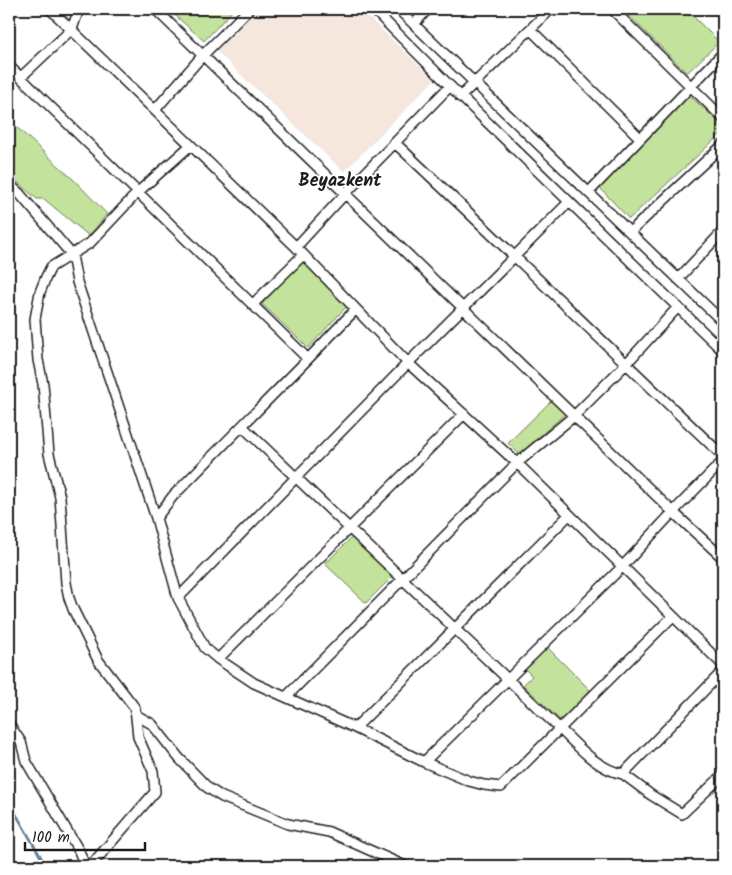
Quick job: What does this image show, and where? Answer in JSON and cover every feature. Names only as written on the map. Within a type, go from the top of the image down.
[{"type":"street","points":[[50,9],[296,247],[408,363],[517,463],[723,665]]},
{"type":"street","points":[[21,77],[72,29],[79,9]]},
{"type":"street","points":[[155,9],[673,512],[723,558]]},
{"type":"street","points":[[155,110],[202,55],[249,9]]},
{"type":"street","points":[[373,9],[460,97],[723,351]]},
{"type":"street","points":[[398,9],[723,322]]},
{"type":"street","points":[[414,24],[428,9]]},
{"type":"street","points":[[460,97],[551,9]]},
{"type":"street","points":[[612,9],[723,118]]},
{"type":"street","points":[[531,30],[640,138]]},
{"type":"street","points":[[588,192],[723,53]]},
{"type":"street","points":[[9,66],[308,359]]},
{"type":"street","points":[[296,247],[344,194],[450,86]]},
{"type":"street","points":[[395,143],[723,456]]},
{"type":"street","points":[[92,866],[155,792],[153,771],[138,736],[135,708],[108,674],[89,645],[73,609],[66,583],[60,497],[49,454],[35,319],[40,292],[51,267],[90,243],[138,192],[191,145]]},
{"type":"street","points":[[630,232],[723,145]]},
{"type":"street","points":[[9,184],[19,192],[72,254],[78,282],[156,518],[178,598],[205,648],[218,660],[254,683],[424,762],[469,781],[501,787],[673,616]]},
{"type":"street","points":[[178,598],[462,308],[569,202]]},
{"type":"street","points":[[678,279],[722,235]]},
{"type":"street","points":[[253,304],[303,255]]},
{"type":"street","points":[[286,697],[517,463],[574,416],[626,364],[678,307]]},
{"type":"street","points":[[156,518],[173,496],[356,309]]},
{"type":"street","points":[[218,660],[464,414]]},
{"type":"street","points":[[242,426],[560,729],[592,758],[611,772],[623,774],[651,795],[682,814],[723,775]]},
{"type":"street","points":[[424,762],[622,567],[723,461]]},
{"type":"street","points":[[354,728],[569,515]]},
{"type":"street","points":[[623,774],[723,671]]},
{"type":"street","points":[[136,715],[152,724],[185,764],[208,788],[222,797],[288,824],[329,832],[405,866]]},
{"type":"street","points":[[9,724],[21,742],[26,761],[79,851],[85,866]]},
{"type":"shaded area","points":[[258,9],[360,9],[434,80],[344,172],[216,51]]},
{"type":"green space","points":[[168,9],[234,9],[204,41]]},
{"type":"green space","points":[[622,9],[686,9],[719,42],[687,73]]},
{"type":"green space","points":[[689,95],[723,126],[723,132],[629,219],[599,187]]},
{"type":"green space","points":[[9,120],[74,180],[107,214],[89,236],[44,199],[37,199],[9,175]]},
{"type":"green space","points":[[302,261],[348,305],[308,348],[262,304]]},
{"type":"green space","points":[[551,401],[565,414],[519,454],[508,443]]},
{"type":"green space","points":[[352,537],[393,576],[366,603],[325,564]]},
{"type":"green space","points":[[547,647],[590,690],[562,722],[523,685],[532,676],[524,668]]},
{"type":"waterway","points":[[9,802],[46,866]]},
{"type":"district","name":"Beyazkent","points":[[340,180]]}]
